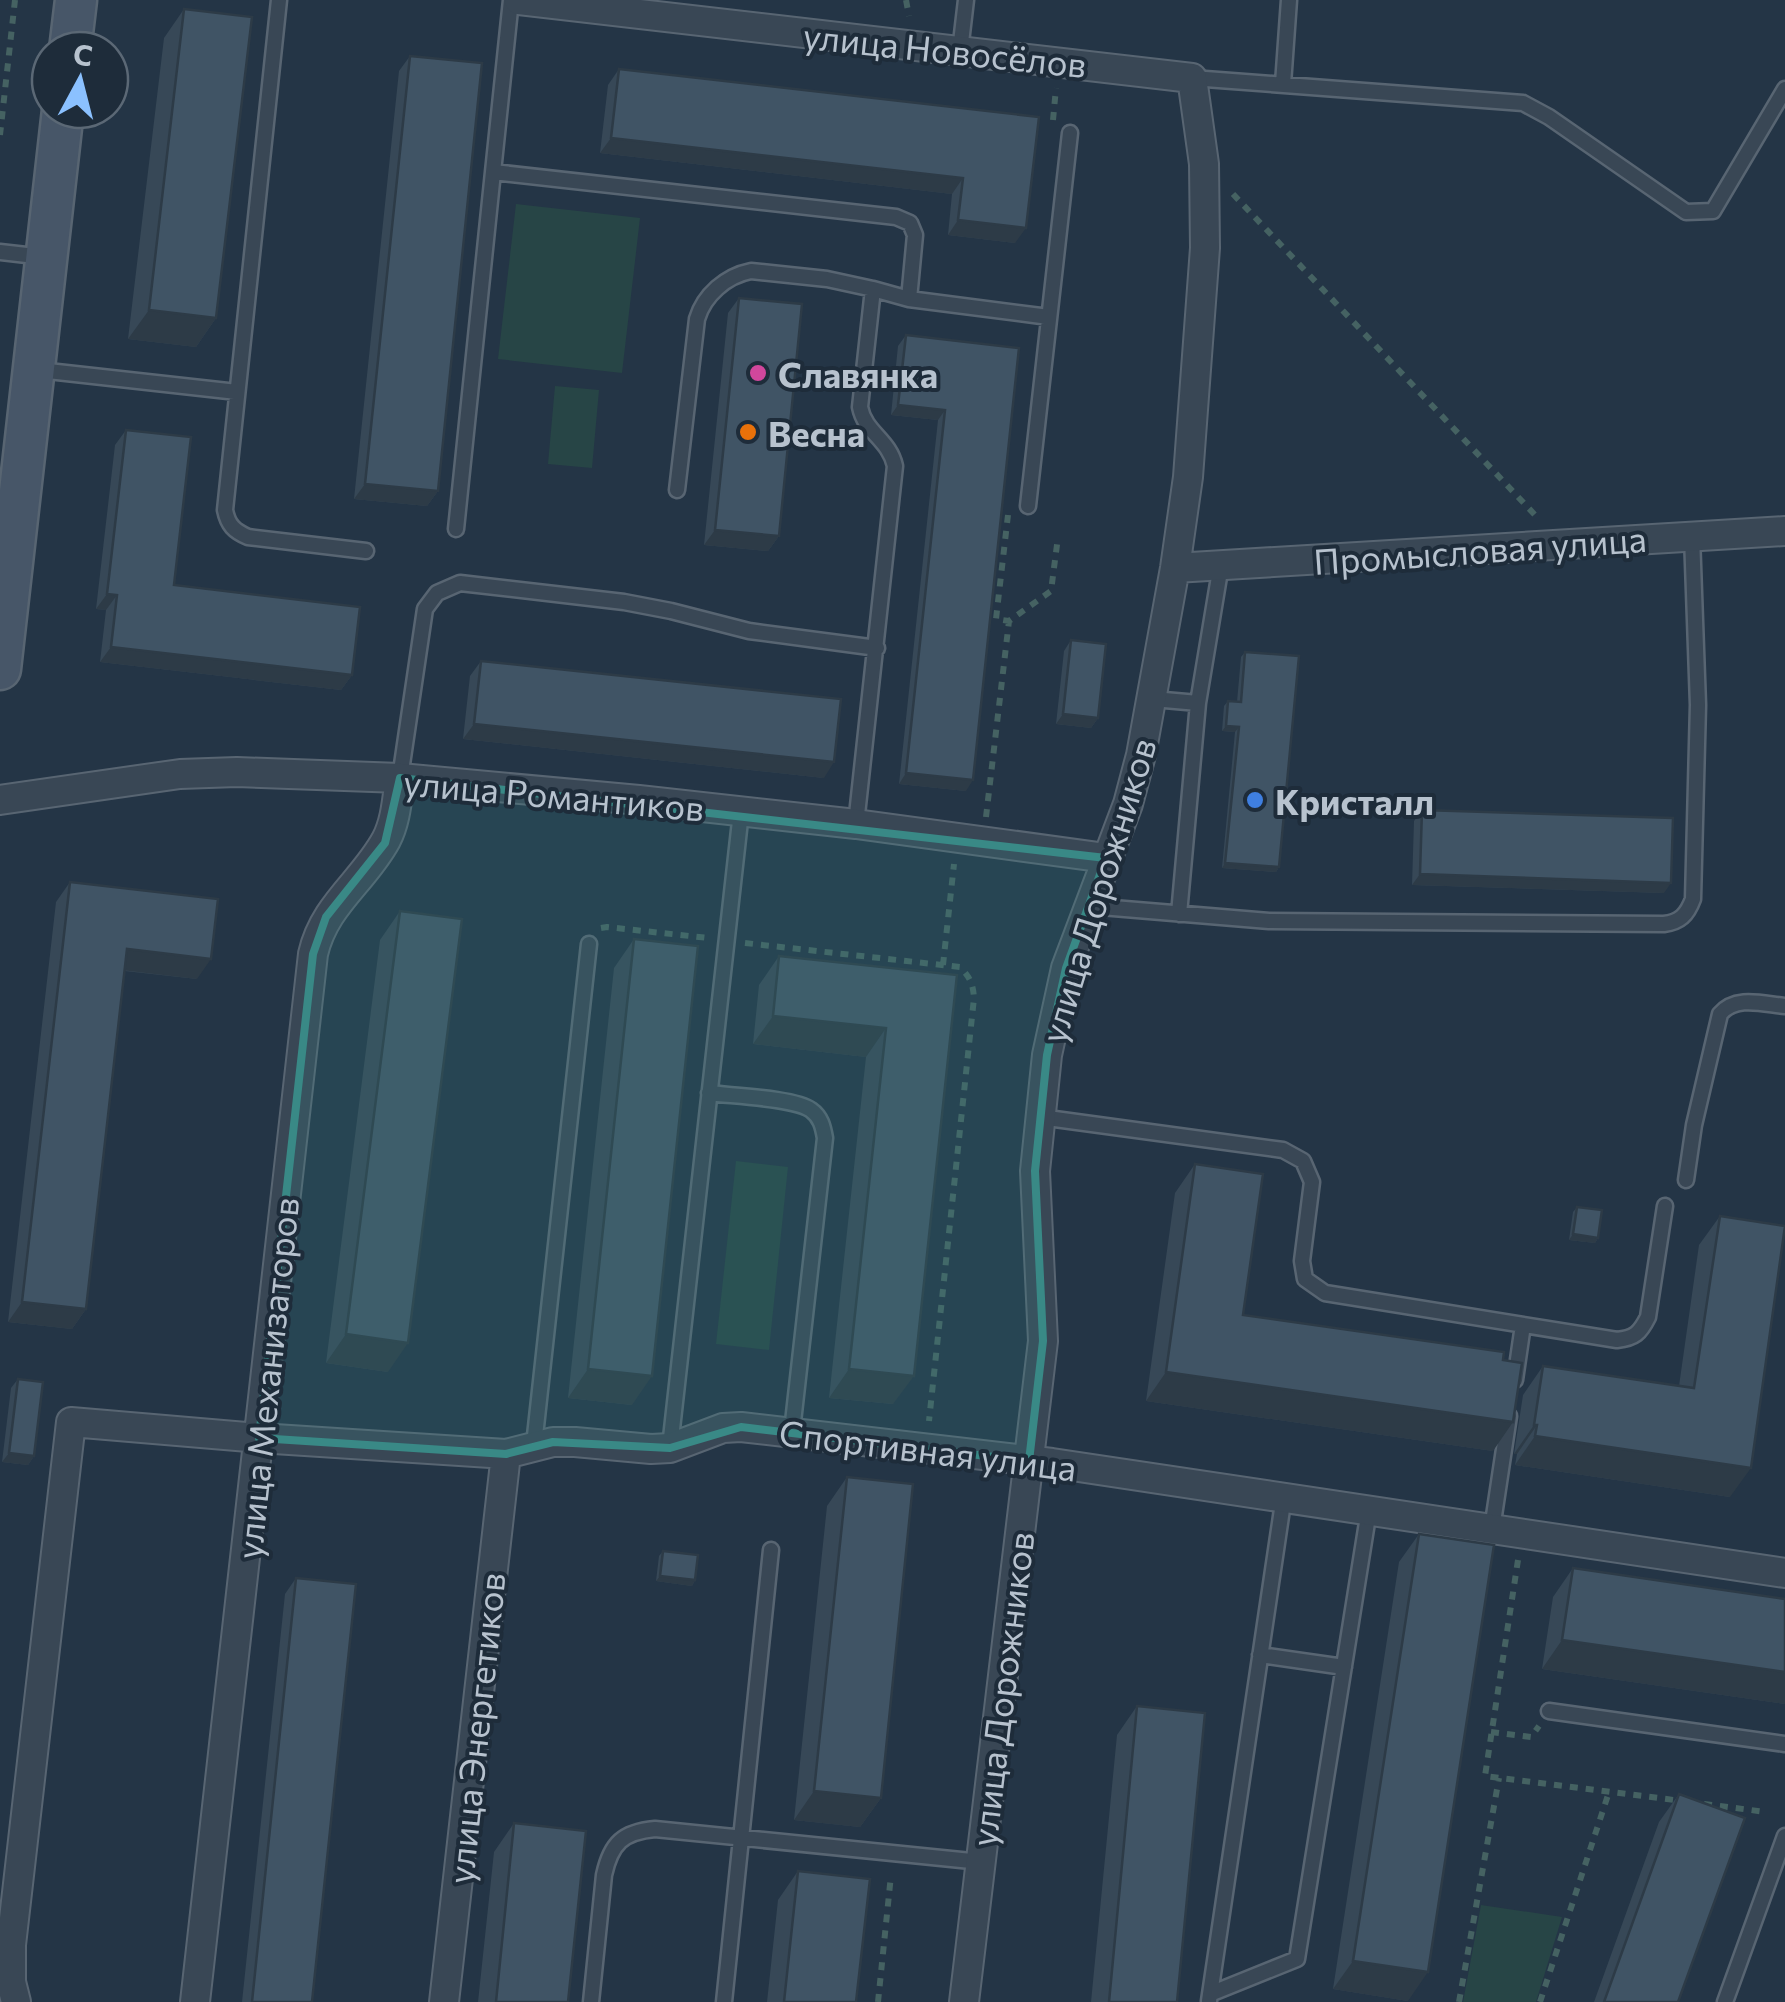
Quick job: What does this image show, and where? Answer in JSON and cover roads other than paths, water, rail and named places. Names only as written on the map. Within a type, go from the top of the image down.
[{"type":"street","points":[[72,30],[76,0]]},
{"type":"street","name":"улица Новосёлов","points":[[519,0],[611,6],[1192,78]]},
{"type":"street","name":"улица Дорожников","points":[[964,2002],[1042,1341],[1036,1171],[1047,1055],[1066,968],[1128,804],[1153,699],[1188,476],[1205,248],[1204,164],[1192,78]]},
{"type":"street","points":[[0,668],[62,130]]},
{"type":"street","name":"Промысловая улица","points":[[1176,568],[1785,531]]},
{"type":"street","name":"улица Романтиков","points":[[0,800],[180,774],[237,772],[400,778],[856,824],[1106,858]]},
{"type":"street","name":"улица Механизаторов","points":[[195,2002],[313,954],[326,917],[385,843],[400,778]]},
{"type":"street","name":"Спортивная улица","points":[[8,1897],[70,1422],[506,1454],[534,1445],[574,1442],[670,1448],[723,1428],[741,1426],[1284,1496],[1785,1573]]},
{"type":"street","name":"улица Энергетиков","points":[[444,2002],[506,1454]]},
{"type":"street","points":[[8,1897],[16,2002]]},
{"type":"lane","points":[[279,0],[225,510],[228,523],[248,538],[366,551]]},
{"type":"lane","points":[[456,529],[511,0]]},
{"type":"lane","points":[[960,51],[966,0]]},
{"type":"lane","points":[[1283,84],[1289,0]]},
{"type":"lane","points":[[1192,78],[1523,103],[1549,116],[1686,212],[1714,211],[1785,89]]},
{"type":"lane","points":[[1028,506],[1070,133]]},
{"type":"lane","points":[[493,172],[896,217],[910,223],[914,235],[909,299]]},
{"type":"lane","points":[[0,252],[47,257]]},
{"type":"lane","points":[[677,490],[697,319],[708,295],[739,273],[827,278],[909,299],[1049,317]]},
{"type":"lane","points":[[856,824],[895,466],[892,452],[862,420],[860,407],[873,288]]},
{"type":"lane","points":[[34,370],[237,392]]},
{"type":"lane","points":[[1088,906],[1269,921],[1664,924],[1682,918],[1693,899],[1697,763],[1692,536]]},
{"type":"lane","points":[[1179,914],[1198,703],[1221,566]]},
{"type":"lane","points":[[400,778],[425,609],[437,592],[460,583],[624,602],[748,632],[877,648]]},
{"type":"lane","points":[[1153,699],[1198,703]]},
{"type":"lane","points":[[670,1448],[741,812]]},
{"type":"lane","points":[[534,1445],[588,944]]},
{"type":"lane","points":[[1686,1180],[1720,1014],[1731,1003],[1785,1006]]},
{"type":"lane","points":[[709,1093],[797,1103],[812,1110],[822,1122],[825,1138],[792,1431]]},
{"type":"lane","points":[[1039,1116],[1283,1150],[1303,1161],[1312,1182],[1302,1261],[1305,1279],[1325,1293],[1617,1340],[1632,1339],[1648,1317],[1665,1206]]},
{"type":"lane","points":[[1492,1529],[1523,1325]]},
{"type":"lane","points":[[1209,1998],[1284,1496]]},
{"type":"lane","points":[[1209,1998],[1297,1959],[1369,1510]]},
{"type":"lane","points":[[724,2002],[771,1550]]},
{"type":"lane","points":[[1260,1656],[1344,1667]]},
{"type":"lane","points":[[1548,1711],[1785,1744]]},
{"type":"lane","points":[[592,2002],[608,1854],[636,1831],[655,1829],[980,1862]]},
{"type":"lane","points":[[1725,2002],[1785,1836]]},
{"type":"place","name":"Славянка","points":[[758,373]]},
{"type":"place","name":"Весна","points":[[748,432]]},
{"type":"place","name":"Кристалл","points":[[1255,800]]}]
